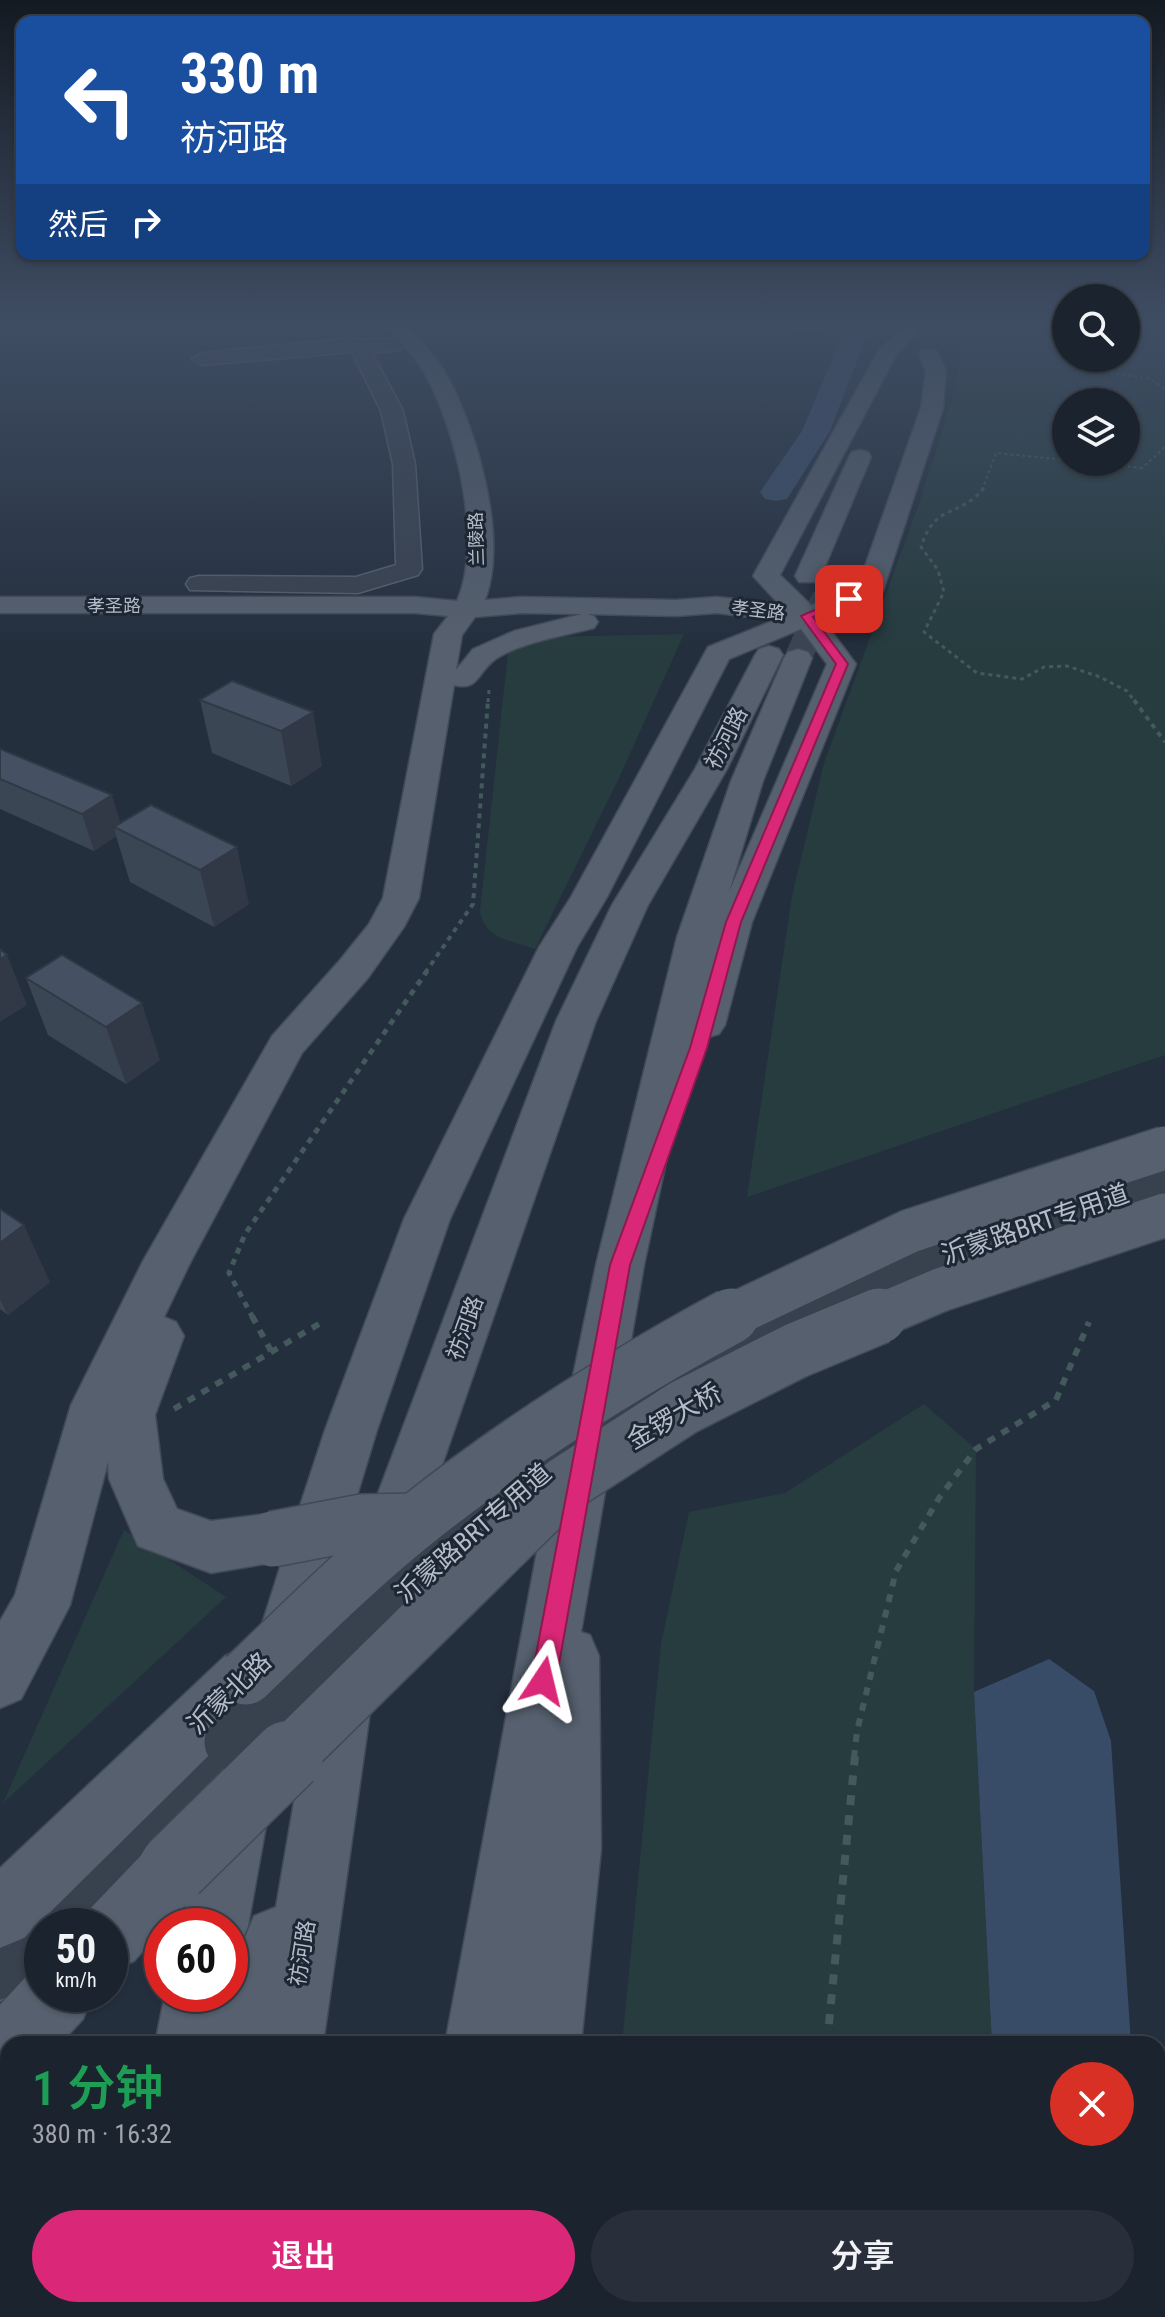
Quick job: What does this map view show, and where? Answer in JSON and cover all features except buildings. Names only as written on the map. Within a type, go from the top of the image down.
[{"type":"main road","name":"兰陵路","points":[[416,1521],[362,1522],[211,1547],[158,1528],[136,1479],[129,1415],[176,1292],[303,1044],[424,901],[477,678],[467,610],[457,588],[460,562],[458,513],[443,430]]},
{"type":"main road","points":[[795,626],[766,576],[845,430]]},
{"type":"main road","name":"祊河路","points":[[481,2036],[569,1530],[620,1265],[696,937],[795,626],[872,430]]},
{"type":"main road","points":[[218,1908],[244,1775],[351,1430],[427,1219],[558,947],[589,897],[718,653],[795,626],[870,591],[925,430]]},
{"type":"main road","points":[[853,532],[883,459]]},
{"type":"main road","name":"孝圣路","points":[[467,610],[521,605],[676,608],[717,605],[795,626]]},
{"type":"main road","name":"孝圣路","points":[[0,608],[620,613],[795,626]]},
{"type":"main road","points":[[0,1678],[41,1605],[97,1405],[167,1261],[286,1046],[354,969],[386,927],[401,898],[448,634],[467,610]]},
{"type":"main road","points":[[477,678],[483,655],[524,637],[620,613]]},
{"type":"main road","name":"祊河路","points":[[289,2036],[350,1646],[576,1021],[630,905],[795,626]]},
{"type":"main road","points":[[506,1214],[558,947]]},
{"type":"main road","name":"沂蒙北路","points":[[0,1914],[336,1590],[416,1521],[466,1482],[636,1367],[764,1298],[910,1231],[1165,1148]]},
{"type":"main road","name":"金锣大桥","points":[[128,1918],[174,1868],[565,1484],[684,1407],[795,1351],[940,1290],[1165,1215]]},
{"type":"main road","points":[[547,2036],[568,1849],[569,1530]]},
{"type":"main road","points":[[255,2036],[350,1646]]},
{"type":"main road","points":[[19,2036],[41,2012]]},
{"type":"main road","points":[[192,2036],[196,2012]]},
{"type":"street","points":[[199,584],[358,585],[409,569],[404,464],[396,430]]},
{"type":"street","name":"沂蒙路BRT专用道","points":[[0,1966],[232,1742],[601,1422],[666,1383],[843,1295],[955,1249],[1165,1181]]},
{"type":"path","points":[[1140,468],[1165,447]]},
{"type":"path","points":[[1052,459],[996,453],[984,489],[974,498],[941,512],[925,529],[921,547],[938,570],[944,592],[924,632],[977,673],[1022,679],[1044,667],[1067,666],[1100,677],[1127,691],[1165,742]]},
{"type":"path","points":[[271,1351],[229,1273],[245,1234],[473,904],[477,678]]},
{"type":"path","points":[[171,1410],[324,1321]]},
{"type":"path","points":[[828,2036],[857,1731],[896,1571],[939,1498],[976,1449],[1056,1400],[1089,1322]]},
{"type":"green space","points":[[942,430],[1052,430],[1052,476],[1140,476],[1140,430],[1165,430],[1165,1055],[747,1197],[792,896],[824,763],[919,504]]},
{"type":"green space","points":[[684,634],[619,778],[535,949],[494,933],[487,928],[480,912],[508,652],[543,637]]},
{"type":"green space","points":[[924,1404],[976,1449],[974,1692],[992,2036],[623,2036],[661,1644],[689,1512],[785,1493]]},
{"type":"green space","points":[[124,1530],[226,1597],[3,1803]]},
{"type":"water","points":[[1049,1659],[1094,1691],[1111,1741],[1130,2036],[992,2036],[974,1692]]},
{"type":"waterway","points":[[776,492],[816,430]]},
{"type":"tunnel","points":[[798,658],[835,576]]},
{"type":"route","points":[[543,1681],[620,1265],[698,1048],[734,922],[842,664],[806,616],[849,599]]}]
